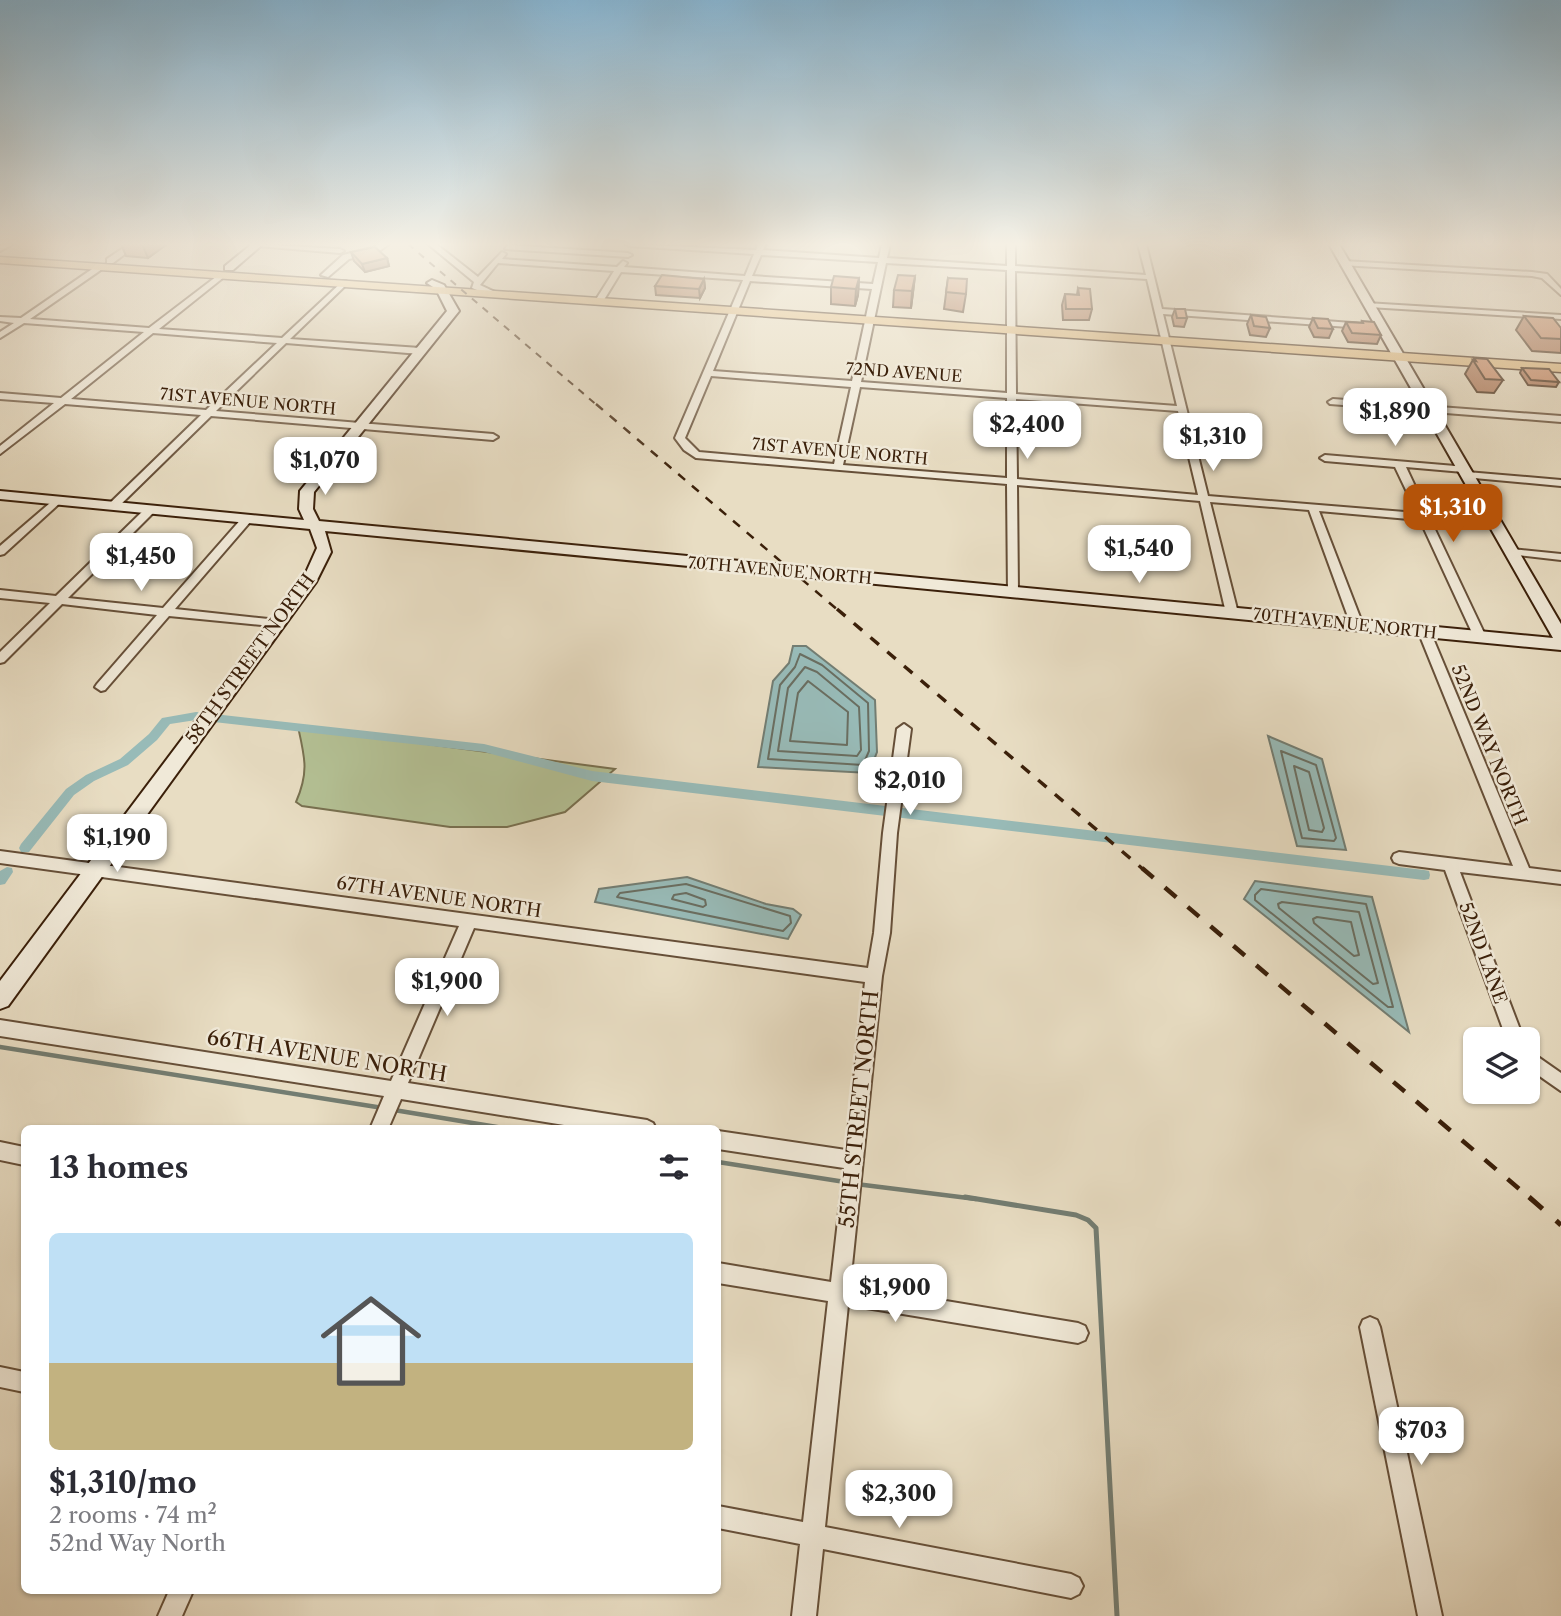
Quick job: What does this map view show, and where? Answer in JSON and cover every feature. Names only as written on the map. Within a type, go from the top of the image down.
[{"type":"main road","points":[[919,319],[1559,365]]},
{"type":"street","points":[[5,319],[420,351]]},
{"type":"street","points":[[0,452],[166,319]]},
{"type":"street","points":[[113,506],[307,319]]},
{"type":"street","name":"58TH STREET NORTH","points":[[0,999],[311,579],[324,551],[322,540],[304,503],[307,491],[446,319]]},
{"type":"street","points":[[707,373],[729,319]]},
{"type":"street","points":[[838,467],[870,319]]},
{"type":"street","points":[[1011,319],[1012,592]]},
{"type":"street","points":[[1159,319],[1232,612]]},
{"type":"street","points":[[1275,319],[1381,327]]},
{"type":"street","points":[[1377,319],[1561,638]]},
{"type":"street","points":[[0,336],[22,321]]},
{"type":"street","name":"72ND AVENUE","points":[[707,373],[1182,409]]},
{"type":"street","name":"71ST AVENUE NORTH","points":[[707,373],[680,438],[696,455],[1495,523]]},
{"type":"street","name":"71ST AVENUE NORTH","points":[[0,396],[493,437]]},
{"type":"street","points":[[1333,402],[1561,419]]},
{"type":"street","points":[[1325,458],[1561,483]]},
{"type":"street","points":[[1399,464],[1480,636]]},
{"type":"street","name":"70TH AVENUE NORTH","points":[[0,495],[1561,644]]},
{"type":"street","points":[[0,552],[57,500]]},
{"type":"street","points":[[1313,508],[1357,625]]},
{"type":"street","points":[[0,659],[151,509]]},
{"type":"street","points":[[101,687],[247,519]]},
{"type":"street","points":[[1512,552],[1561,557]]},
{"type":"street","points":[[0,594],[278,624]]},
{"type":"street","name":"52ND WAY NORTH","points":[[1424,631],[1523,872]]},
{"type":"street","name":"55TH STREET NORTH","points":[[804,1616],[874,976],[882,933],[894,797],[904,729]]},
{"type":"street","name":"67TH AVENUE NORTH","points":[[0,857],[874,976]]},
{"type":"street","points":[[1399,858],[1561,878]]},
{"type":"street","name":"52ND LANE","points":[[1451,866],[1511,1027]]},
{"type":"street","points":[[381,1124],[469,921]]},
{"type":"street","name":"66TH AVENUE NORTH","points":[[0,1028],[393,1095],[617,1125]]},
{"type":"street","points":[[1540,1067],[1561,1083]]},
{"type":"street","points":[[721,1141],[853,1164]]},
{"type":"street","points":[[0,1152],[21,1156]]},
{"type":"street","points":[[721,1274],[1078,1333]]},
{"type":"street","points":[[1370,1327],[1430,1616]]},
{"type":"street","points":[[0,1377],[21,1381]]},
{"type":"street","points":[[721,1518],[1071,1586]]},
{"type":"street","points":[[170,1616],[180,1594]]},
{"type":"green space","points":[[298,727],[615,769],[565,812],[507,827],[450,827],[302,806],[296,802],[304,773]]},
{"type":"water","points":[[793,646],[806,646],[875,700],[877,752],[869,773],[758,767],[773,681],[789,663]]},
{"type":"water","points":[[1268,736],[1322,759],[1346,850],[1297,846]]},
{"type":"water","points":[[687,877],[766,904],[793,909],[801,915],[788,939],[595,902],[599,889]]},
{"type":"water","points":[[1255,881],[1372,897],[1409,1032],[1244,899]]},
{"type":"building","points":[[1252,319],[1267,319],[1270,328],[1254,326]]},
{"type":"building","points":[[1314,319],[1328,319],[1333,329],[1318,328]]},
{"type":"building","points":[[1527,319],[1554,319],[1561,328],[1561,339],[1541,338]]},
{"type":"building","points":[[1362,321],[1374,322],[1381,335],[1352,333],[1346,322],[1363,323]]},
{"type":"building","points":[[1474,358],[1487,359],[1503,380],[1485,379]]},
{"type":"building","points":[[1522,368],[1549,369],[1559,382],[1531,380]]},
{"type":"waterway","points":[[25,848],[70,792],[90,778],[124,762],[153,737],[166,721],[196,716],[484,748],[592,776],[1424,875]]},
{"type":"waterway","points":[[0,880],[7,872]]},
{"type":"waterway","points":[[0,1047],[383,1108]]},
{"type":"waterway","points":[[394,1110],[485,1125]]},
{"type":"waterway","points":[[721,1162],[845,1182]]},
{"type":"waterway","points":[[856,1184],[976,1199]]},
{"type":"waterway","points":[[965,1197],[1076,1215],[1088,1220],[1096,1228],[1117,1616]]},
{"type":"railway","points":[[496,319],[598,406]]},
{"type":"railway","points":[[596,404],[839,611]]},
{"type":"railway","points":[[837,609],[1144,870]]},
{"type":"railway","points":[[1142,868],[1531,1199]]},
{"type":"railway","points":[[1529,1197],[1561,1225]]}]
